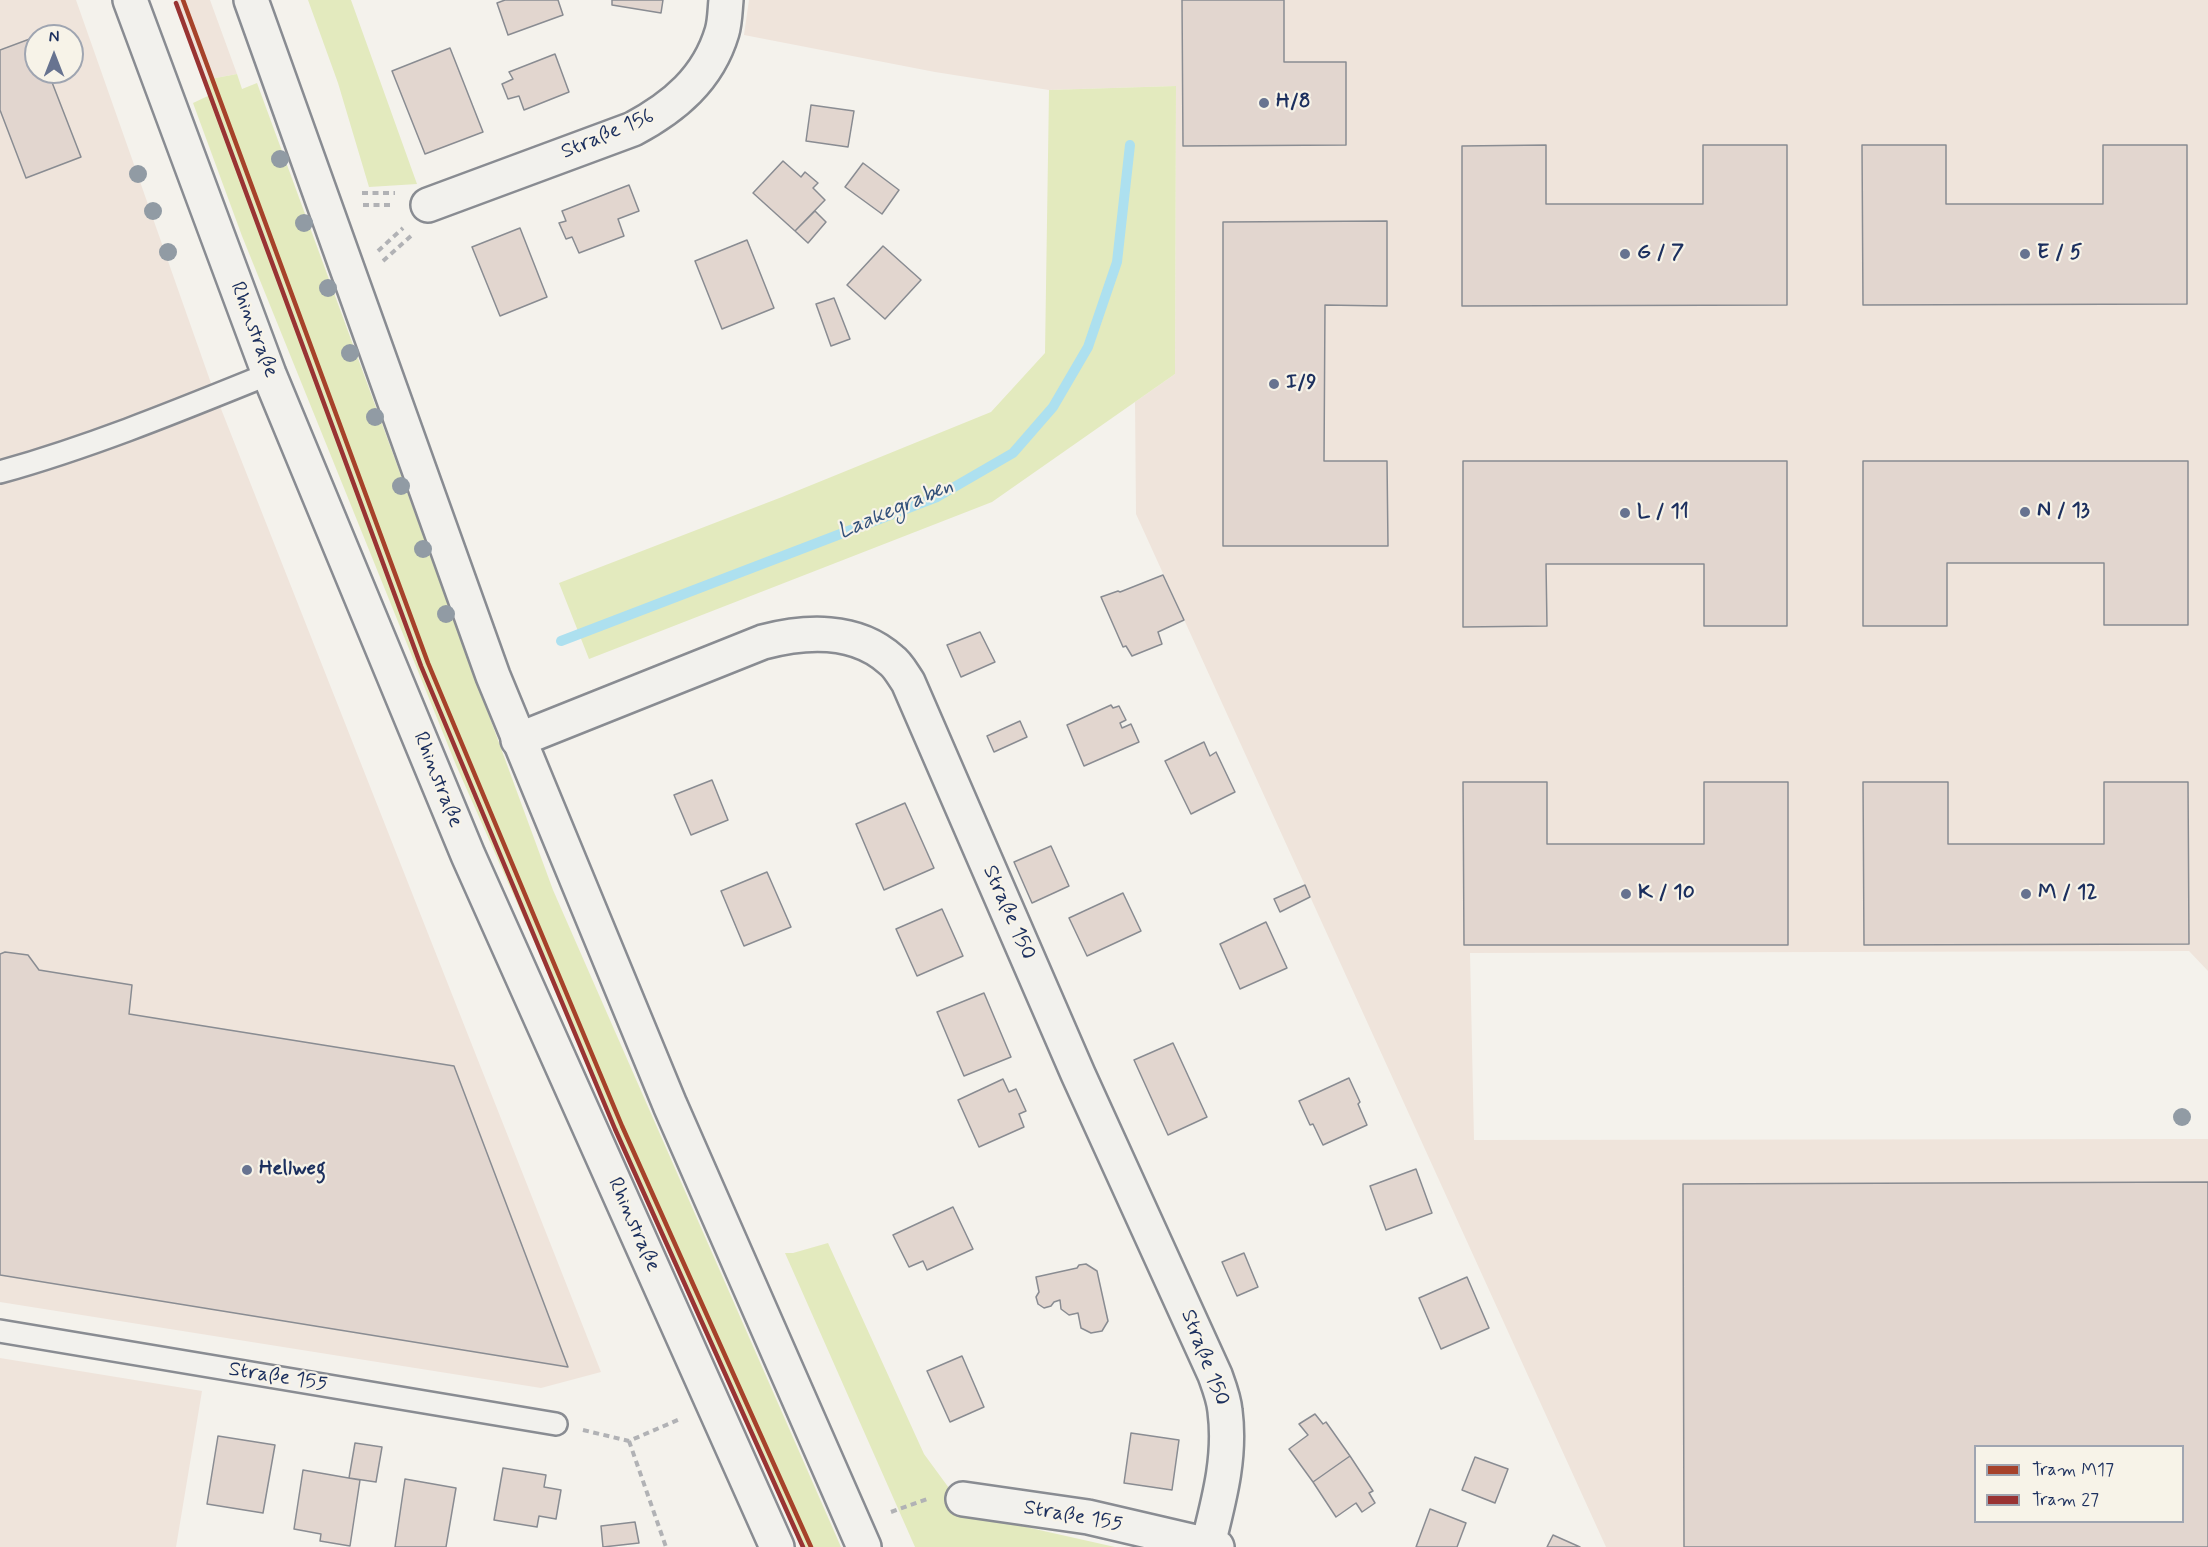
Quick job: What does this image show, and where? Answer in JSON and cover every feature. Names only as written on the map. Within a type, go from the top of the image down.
[{"type":"main road","name":"Rhinstraße","points":[[130,0],[269,374],[468,855],[777,1547]]},
{"type":"main road","points":[[251,0],[518,740],[670,1105],[864,1547]]},
{"type":"main road","name":"Straße 156","points":[[428,205],[633,129],[658,115],[681,98],[700,78],[722,32],[726,0]]},
{"type":"main road","name":"Straße 150","points":[[518,740],[763,642],[793,634],[827,634],[862,643],[892,660],[908,682],[1074,1065],[1215,1375],[1225,1408],[1227,1441],[1223,1483],[1212,1546]]},
{"type":"main road","name":"Straße 155","points":[[949,1498],[1088,1517],[1212,1546]]},
{"type":"lane","points":[[0,472],[61,455],[137,428],[269,374]]},
{"type":"lane","name":"Straße 155","points":[[0,1331],[556,1424]]},
{"type":"path","points":[[556,1424],[629,1440],[680,1419]]},
{"type":"path","points":[[629,1440],[666,1547]]},
{"type":"path","points":[[891,1512],[949,1498]]},
{"type":"shaded area","points":[[0,0],[76,0],[212,386],[601,1372],[541,1388],[0,1302]]},
{"type":"shaded area","points":[[176,0],[210,0],[237,74],[205,80]]},
{"type":"shaded area","points":[[749,0],[2208,0],[2208,971],[2189,951],[1470,953],[1474,1140],[2208,1139],[2208,1547],[1606,1547],[1136,514],[1135,402],[1175,374],[1176,86],[1049,90],[935,72],[744,35]]},
{"type":"shaded area","points":[[0,1358],[202,1391],[176,1547],[0,1547]]},
{"type":"green space","points":[[308,0],[351,0],[417,184],[369,187],[338,83]]},
{"type":"green space","points":[[237,74],[242,89],[257,83],[553,890],[841,1547],[802,1547],[456,765],[242,236],[193,103],[210,95],[205,80]]},
{"type":"green space","points":[[1176,86],[1175,374],[992,502],[589,659],[559,583],[782,497],[991,412],[1045,353],[1049,90]]},
{"type":"green space","points":[[828,1243],[924,1454],[968,1514],[1115,1547],[915,1547],[785,1253],[793,1253]]},
{"type":"building","points":[[505,0],[558,0],[563,15],[508,35],[497,3]]},
{"type":"building","points":[[612,0],[663,0],[661,13],[612,5]]},
{"type":"building","name":"H/8","points":[[1182,0],[1284,0],[1284,62],[1346,62],[1346,145],[1183,146]]},
{"type":"building","points":[[24,41],[24,84],[53,84],[81,157],[26,178],[0,110],[0,50]]},
{"type":"building","points":[[450,48],[483,132],[425,154],[392,71]]},
{"type":"building","points":[[555,54],[569,92],[524,110],[519,96],[508,99],[502,84],[513,79],[509,72]]},
{"type":"building","points":[[811,105],[854,111],[848,147],[806,141]]},
{"type":"building","name":"G / 7","points":[[1546,145],[1546,204],[1703,204],[1703,145],[1787,145],[1787,305],[1462,306],[1462,146]]},
{"type":"building","name":"E / 5","points":[[1862,145],[1946,145],[1946,204],[2103,204],[2103,145],[2187,145],[2187,304],[1863,305]]},
{"type":"building","points":[[783,161],[801,177],[805,172],[818,183],[813,188],[825,200],[795,231],[753,193]]},
{"type":"building","points":[[863,163],[899,190],[882,214],[845,187]]},
{"type":"building","points":[[629,185],[639,211],[618,219],[624,236],[579,253],[572,237],[566,239],[559,223],[566,221],[562,211]]},
{"type":"building","points":[[815,211],[826,222],[808,243],[795,231]]},
{"type":"building","name":"I/9","points":[[1387,221],[1387,306],[1325,305],[1324,461],[1387,461],[1388,546],[1223,546],[1223,222]]},
{"type":"building","points":[[520,228],[547,297],[500,316],[472,247]]},
{"type":"building","points":[[747,240],[774,308],[722,329],[695,261]]},
{"type":"building","points":[[883,246],[921,280],[885,319],[847,285]]},
{"type":"building","points":[[834,298],[850,339],[831,346],[816,304]]},
{"type":"building","name":"L / 11","points":[[1463,461],[1787,461],[1787,626],[1704,626],[1704,564],[1546,564],[1547,626],[1463,627]]},
{"type":"building","name":"N / 13","points":[[1863,461],[2188,461],[2188,625],[2104,625],[2104,563],[1947,563],[1947,626],[1863,626]]},
{"type":"building","points":[[1163,575],[1184,620],[1158,632],[1162,644],[1132,656],[1126,646],[1123,647],[1101,597]]},
{"type":"building","points":[[980,632],[995,662],[961,677],[947,645]]},
{"type":"building","points":[[1111,705],[1113,708],[1119,706],[1126,720],[1120,723],[1122,728],[1131,724],[1139,742],[1084,766],[1067,725]]},
{"type":"building","points":[[1020,721],[1027,737],[994,752],[987,736]]},
{"type":"building","points":[[1204,742],[1210,756],[1216,752],[1235,792],[1191,814],[1165,761]]},
{"type":"building","points":[[712,780],[728,820],[691,835],[674,795]]},
{"type":"building","name":"K / 10","points":[[1463,782],[1547,782],[1547,844],[1704,844],[1704,782],[1788,782],[1788,945],[1464,945]]},
{"type":"building","name":"M / 12","points":[[1863,782],[1948,782],[1948,844],[2104,844],[2104,782],[2188,782],[2189,944],[1864,945]]},
{"type":"building","points":[[905,803],[934,868],[884,890],[856,824]]},
{"type":"building","points":[[1051,846],[1069,886],[1032,903],[1014,862]]},
{"type":"building","points":[[767,872],[791,927],[744,946],[721,891]]},
{"type":"building","points":[[1305,885],[1310,897],[1280,912],[1274,899]]},
{"type":"building","points":[[1123,893],[1141,931],[1087,956],[1069,918]]},
{"type":"building","points":[[942,909],[963,956],[917,976],[896,929]]},
{"type":"building","points":[[1266,922],[1287,968],[1240,989],[1220,944]]},
{"type":"building","name":"Hellweg","points":[[5,952],[28,955],[39,970],[132,985],[129,1014],[454,1066],[568,1367],[0,1275],[0,954]]},
{"type":"building","points":[[984,993],[1011,1057],[964,1076],[937,1012]]},
{"type":"building","points":[[1173,1043],[1207,1117],[1168,1135],[1134,1060]]},
{"type":"building","points":[[1349,1078],[1367,1125],[1323,1145],[1313,1124],[1310,1125],[1299,1101]]},
{"type":"building","points":[[1003,1079],[1009,1092],[1016,1089],[1026,1111],[1019,1114],[1024,1127],[979,1147],[958,1100]]},
{"type":"building","points":[[1416,1169],[1432,1213],[1386,1230],[1370,1186]]},
{"type":"building","points":[[2208,1182],[2208,1547],[1684,1547],[1683,1184]]},
{"type":"building","points":[[953,1207],[973,1249],[927,1270],[923,1261],[909,1267],[893,1235]]},
{"type":"building","points":[[1244,1253],[1258,1287],[1237,1296],[1222,1262]]},
{"type":"building","points":[[1086,1264],[1097,1271],[1108,1321],[1102,1331],[1091,1333],[1081,1328],[1078,1313],[1069,1315],[1061,1309],[1060,1300],[1044,1308],[1038,1304],[1036,1297],[1039,1292],[1036,1277]]},
{"type":"building","points":[[1467,1277],[1489,1328],[1441,1349],[1419,1298]]},
{"type":"building","points":[[962,1356],[984,1407],[950,1422],[927,1371]]},
{"type":"building","points":[[1315,1414],[1323,1424],[1326,1422],[1350,1456],[1313,1482],[1289,1449],[1308,1435],[1299,1424]]},
{"type":"building","points":[[1131,1433],[1179,1440],[1172,1490],[1124,1483]]},
{"type":"building","points":[[218,1436],[275,1445],[263,1513],[207,1504]]},
{"type":"building","points":[[355,1443],[382,1447],[376,1482],[349,1478]]},
{"type":"building","points":[[1350,1456],[1373,1491],[1369,1493],[1375,1503],[1362,1512],[1356,1503],[1336,1517],[1313,1482]]},
{"type":"building","points":[[1475,1457],[1508,1469],[1495,1503],[1462,1490]]},
{"type":"building","points":[[503,1468],[546,1475],[544,1487],[561,1490],[556,1519],[539,1516],[537,1527],[494,1520]]},
{"type":"building","points":[[303,1470],[360,1480],[350,1546],[320,1541],[321,1534],[294,1529]]},
{"type":"building","points":[[405,1479],[456,1488],[446,1547],[395,1547]]},
{"type":"building","points":[[1430,1509],[1466,1523],[1457,1547],[1416,1547]]},
{"type":"building","points":[[635,1522],[639,1543],[603,1547],[601,1526]]},
{"type":"building","points":[[1553,1535],[1580,1547],[1547,1547]]},
{"type":"waterway","name":"Laakegraben","points":[[561,641],[937,497],[1013,453],[1053,407],[1088,347],[1117,262],[1130,145]]},
{"type":"tram line","name":"M17","points":[[183,0],[428,663],[622,1126],[811,1547]]},
{"type":"tram line","name":"27","points":[[176,3],[421,666],[615,1129],[803,1547]]},
{"type":"place","name":"H/8","points":[[1264,103]]},
{"type":"place","name":"G / 7","points":[[1625,254]]},
{"type":"place","name":"E / 5","points":[[2025,254]]},
{"type":"place","name":"I/9","points":[[1274,384]]},
{"type":"place","name":"N / 13","points":[[2025,512]]},
{"type":"place","name":"L / 11","points":[[1625,513]]},
{"type":"place","name":"K / 10","points":[[1626,894]]},
{"type":"place","name":"M / 12","points":[[2026,894]]},
{"type":"place","name":"Hellweg","points":[[247,1170]]}]
